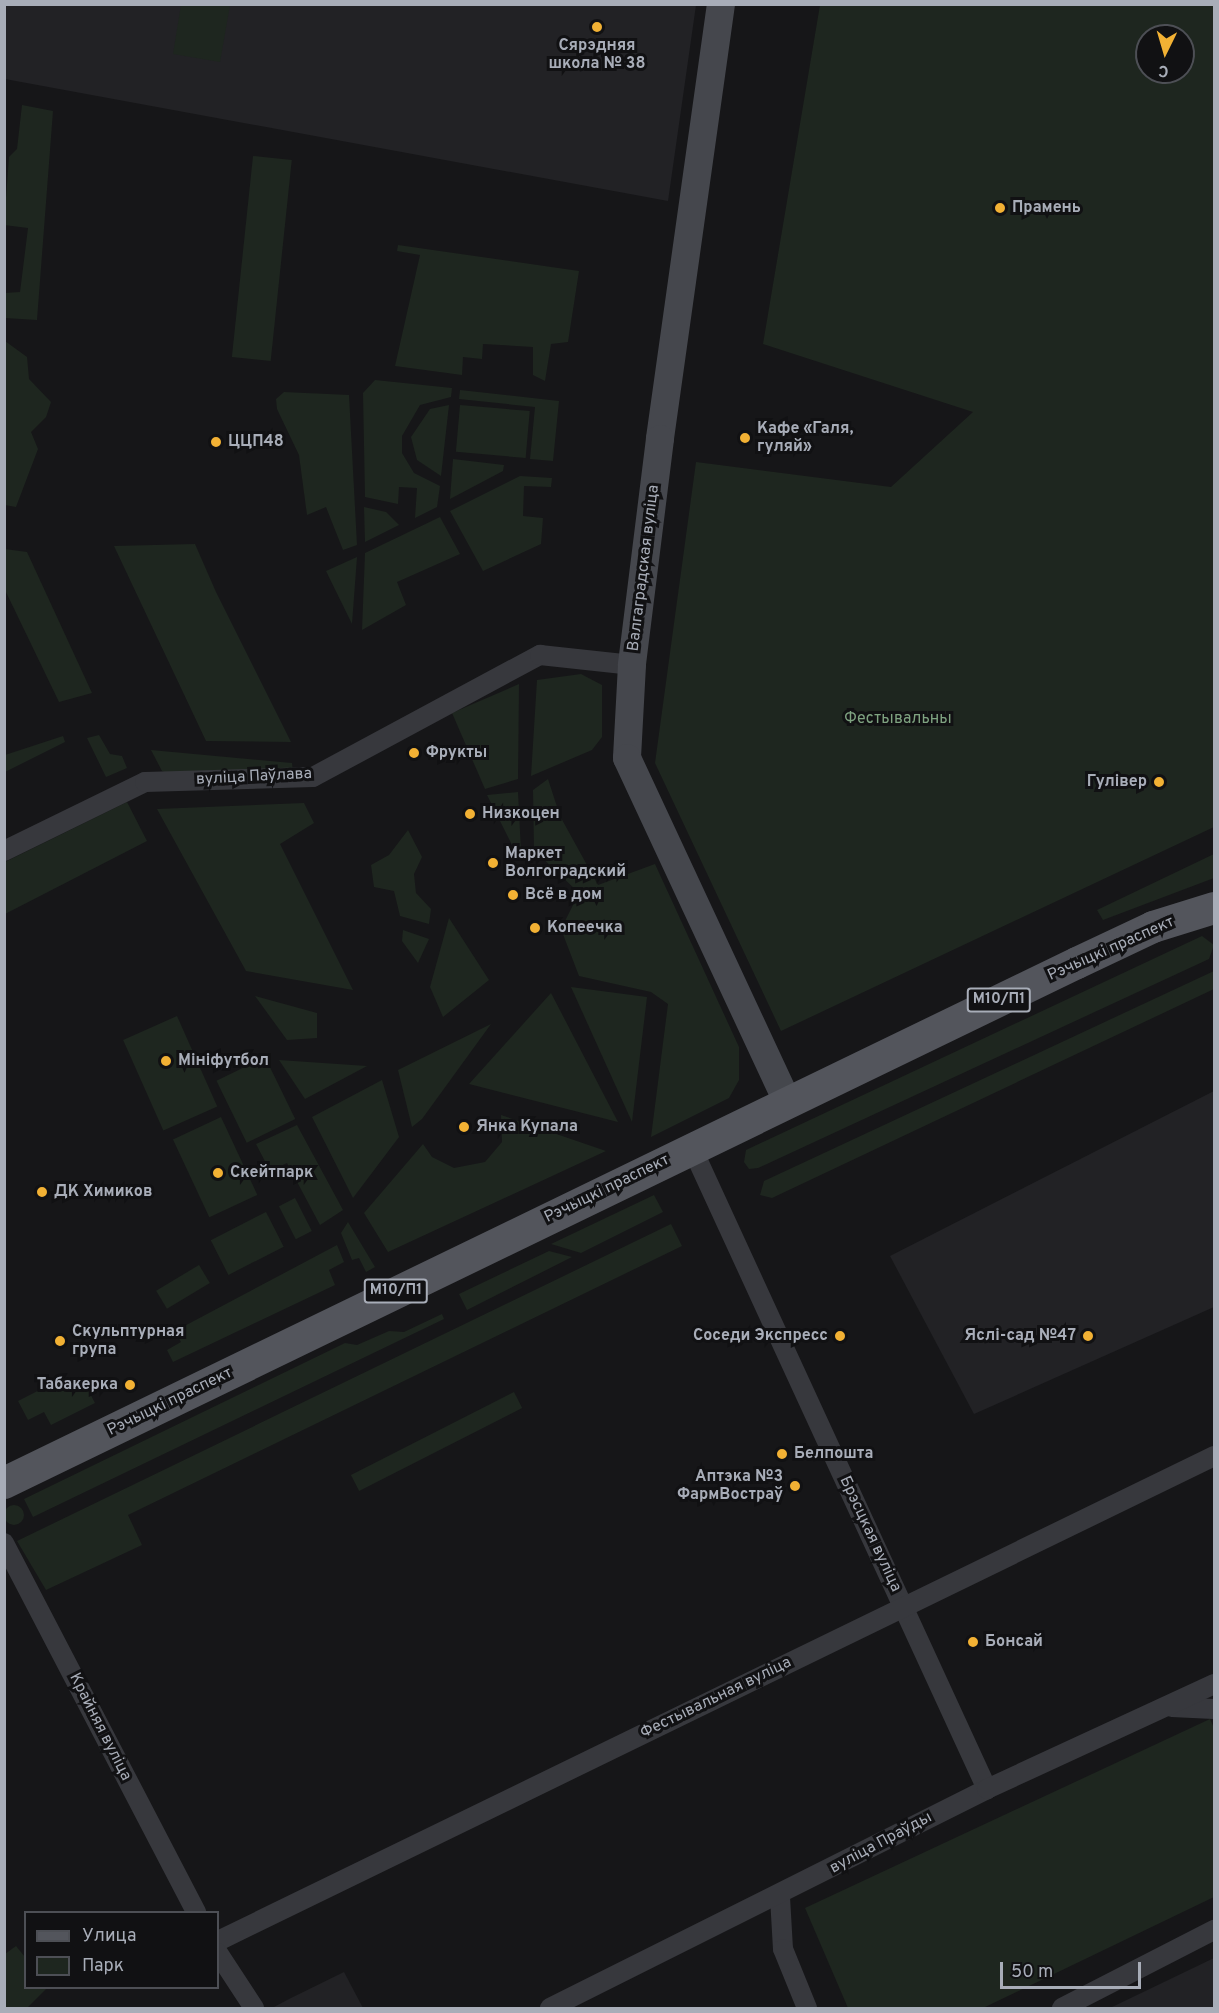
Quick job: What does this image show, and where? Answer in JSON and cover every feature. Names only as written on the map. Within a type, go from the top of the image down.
[{"type":"main road","name":"Рэчыцкі праспект","points":[[4,1483],[787,1101],[1154,927],[1215,908]]},
{"type":"street","name":"Валгаградская вуліца","points":[[721,4],[632,665],[629,764],[787,1101]]},
{"type":"street","name":"вуліца Паўлава","points":[[4,850],[145,782],[313,777],[540,654],[632,665]]},
{"type":"street","name":"Брэсцкая вуліца","points":[[692,1148],[987,1789]]},
{"type":"street","name":"Фестывальная вуліца","points":[[219,1941],[1215,1456]]},
{"type":"street","name":"Крайняя вуліца","points":[[4,1543],[195,1911]]},
{"type":"street","name":"вуліца Праўды","points":[[550,2008],[780,1897],[987,1789],[1172,1707],[1215,1684]]},
{"type":"street","points":[[1172,1707],[1215,1709]]},
{"type":"street","points":[[780,1897],[783,1949],[807,2008]]},
{"type":"street","points":[[1062,2008],[1215,1930]]},
{"type":"street","points":[[219,1955],[254,2008]]},
{"type":"shaded area","points":[[5,5],[696,5],[668,201],[5,79]]},
{"type":"shaded area","points":[[1214,1091],[1214,1307],[974,1414],[890,1256]]},
{"type":"shaded area","points":[[1214,1958],[1214,2008],[1110,2008]]},
{"type":"shaded area","points":[[344,1972],[363,2008],[274,2007],[289,1999]]},
{"type":"green space","points":[[181,5],[230,5],[220,62],[173,54]]},
{"type":"green space","name":"Фестывальны","points":[[820,5],[1214,5],[1214,827],[781,1031],[655,763],[696,462],[891,487],[973,412],[763,344]]},
{"type":"green space","points":[[22,105],[53,111],[37,320],[5,318],[5,293],[20,292],[28,228],[4,225],[9,157],[17,149]]},
{"type":"green space","points":[[253,156],[292,160],[271,361],[232,357]]},
{"type":"green space","points":[[398,245],[579,271],[568,342],[551,344],[545,381],[533,375],[533,347],[483,344],[482,359],[463,357],[462,375],[395,366],[420,255],[397,251]]},
{"type":"green space","points":[[5,341],[27,357],[29,379],[51,402],[46,417],[31,432],[38,449],[16,507],[5,505]]},
{"type":"green space","points":[[375,380],[452,388],[451,397],[420,405],[402,436],[402,453],[414,473],[440,486],[437,507],[415,518],[417,488],[399,487],[398,504],[365,497],[363,393]]},
{"type":"green space","points":[[460,390],[559,401],[553,461],[530,459],[535,407],[459,399]]},
{"type":"green space","points":[[284,392],[349,395],[357,545],[343,550],[326,507],[307,515],[299,455],[277,409],[276,399]]},
{"type":"green space","points":[[449,405],[441,476],[417,460],[411,437],[430,409]]},
{"type":"green space","points":[[460,405],[530,411],[526,458],[456,452]]},
{"type":"green space","points":[[453,459],[504,465],[503,471],[450,499]]},
{"type":"green space","points":[[520,476],[552,478],[551,487],[524,486],[523,516],[543,518],[541,544],[483,571],[450,511]]},
{"type":"green space","points":[[364,507],[386,512],[399,525],[365,542]]},
{"type":"green space","points":[[440,517],[460,554],[397,582],[406,605],[362,630],[365,553]]},
{"type":"green space","points":[[195,544],[216,592],[291,742],[206,741],[114,546]]},
{"type":"green space","points":[[5,549],[27,552],[92,693],[59,702],[5,590]]},
{"type":"green space","points":[[357,557],[352,624],[326,571]]},
{"type":"green space","points":[[581,674],[602,685],[602,737],[592,750],[531,776],[537,680]]},
{"type":"green space","points":[[519,684],[518,779],[485,789],[452,713]]},
{"type":"green space","points":[[99,735],[110,754],[122,756],[127,768],[106,777],[87,738]]},
{"type":"green space","points":[[63,736],[65,742],[5,772],[5,755]]},
{"type":"green space","points":[[151,750],[292,763],[293,772],[175,777],[162,771]]},
{"type":"green space","points":[[548,779],[560,816],[598,885],[655,864],[739,1047],[739,1080],[729,1098],[651,1137],[668,1004],[651,992],[579,976],[561,929],[579,893],[534,850],[533,790]]},
{"type":"green space","points":[[518,792],[521,851],[519,859],[487,795]]},
{"type":"green space","points":[[127,802],[147,841],[5,914],[5,862]]},
{"type":"green space","points":[[304,803],[314,823],[280,844],[353,990],[246,971],[157,809]]},
{"type":"green space","points":[[408,830],[422,857],[414,874],[416,893],[431,909],[429,924],[400,916],[394,891],[374,887],[371,865],[389,855]]},
{"type":"green space","points":[[1214,854],[1214,878],[1103,920],[1097,910]]},
{"type":"green space","points":[[449,918],[489,980],[443,1017],[430,987]]},
{"type":"green space","points":[[403,930],[429,939],[418,963],[402,941]]},
{"type":"green space","points":[[1202,936],[1214,945],[1209,959],[758,1168],[749,1169],[744,1162],[746,1150]]},
{"type":"green space","points":[[1214,971],[1214,989],[772,1198],[760,1195],[764,1181]]},
{"type":"green space","points":[[571,987],[647,997],[632,1122]]},
{"type":"green space","points":[[551,993],[618,1122],[469,1084]]},
{"type":"green space","points":[[255,996],[317,1013],[317,1038],[287,1040]]},
{"type":"green space","name":"Мініфутбол","points":[[177,1016],[217,1106],[163,1130],[123,1040]]},
{"type":"green space","points":[[491,1024],[422,1119],[412,1127],[398,1070]]},
{"type":"green space","points":[[265,1057],[295,1119],[247,1143],[216,1081]]},
{"type":"green space","points":[[279,1060],[367,1066],[305,1099]]},
{"type":"green space","points":[[382,1080],[399,1137],[353,1198],[312,1117]]},
{"type":"green space","points":[[501,1115],[606,1151],[388,1252],[364,1213],[423,1144],[432,1157],[454,1168],[485,1162],[502,1142]]},
{"type":"green space","name":"Скейтпарк","points":[[221,1117],[257,1195],[209,1217],[173,1139]]},
{"type":"green space","points":[[297,1125],[343,1210],[320,1225],[287,1163],[270,1171],[256,1144]]},
{"type":"green space","points":[[654,1195],[663,1212],[581,1253],[551,1244]]},
{"type":"green space","points":[[295,1198],[312,1231],[296,1239],[279,1206]]},
{"type":"green space","points":[[266,1212],[284,1247],[228,1275],[211,1240]]},
{"type":"green space","points":[[348,1222],[375,1267],[366,1272],[359,1258],[352,1260],[341,1233]]},
{"type":"green space","points":[[671,1224],[682,1246],[128,1515],[142,1545],[46,1590],[17,1541]]},
{"type":"green space","points":[[337,1245],[344,1262],[329,1270],[335,1285],[173,1362],[167,1350],[181,1342],[175,1331]]},
{"type":"green space","points":[[549,1251],[572,1257],[467,1310],[459,1294]]},
{"type":"green space","points":[[199,1265],[210,1283],[167,1309],[156,1291]]},
{"type":"green space","points":[[442,1314],[444,1319],[33,1517],[24,1499],[345,1343],[357,1345],[389,1331],[404,1332]]},
{"type":"green space","points":[[63,1378],[70,1391],[85,1384],[95,1403],[51,1425],[44,1412],[28,1420],[18,1401]]},
{"type":"green space","points":[[514,1392],[522,1408],[359,1491],[351,1475]]},
{"type":"green space","points":[[14,1505],[21,1508],[24,1515],[21,1522],[14,1525],[7,1522],[4,1515],[7,1508]]},
{"type":"green space","points":[[1210,1719],[1214,1728],[1214,1897],[983,2008],[848,2008],[805,1908]]},
{"type":"green space","points":[[16,1946],[24,1956],[24,1989],[46,1989],[27,2008],[5,2008],[5,1954]]},
{"type":"place","name":"Сярэдняя школа № 38","points":[[597,27]]},
{"type":"place","name":"Прамень","points":[[1000,208]]},
{"type":"place","name":"Кафе «Галя, гуляй»","points":[[745,438]]},
{"type":"place","name":"ЦЦП48","points":[[216,442]]},
{"type":"place","name":"Фрукты","points":[[414,753]]},
{"type":"place","name":"Гулівер","points":[[1159,782]]},
{"type":"place","name":"Низкоцен","points":[[470,814]]},
{"type":"place","name":"Маркет Волгоградский","points":[[493,863]]},
{"type":"place","name":"Всё в дом","points":[[513,895]]},
{"type":"place","name":"Копеечка","points":[[535,928]]},
{"type":"place","name":"Мініфутбол","points":[[166,1061]]},
{"type":"place","name":"Янка Купала","points":[[464,1127]]},
{"type":"place","name":"Скейтпарк","points":[[218,1173]]},
{"type":"place","name":"ДК Химиков","points":[[42,1192]]},
{"type":"place","name":"Соседи Экспресс","points":[[840,1336]]},
{"type":"place","name":"Яслі-сад №47","points":[[1088,1336]]},
{"type":"place","name":"Скульптурная група","points":[[60,1341]]},
{"type":"place","name":"Табакерка","points":[[130,1385]]},
{"type":"place","name":"Белпошта","points":[[782,1454]]},
{"type":"place","name":"Аптэка №3 ФармВостраў","points":[[795,1486]]},
{"type":"place","name":"Бонсай","points":[[973,1642]]}]
